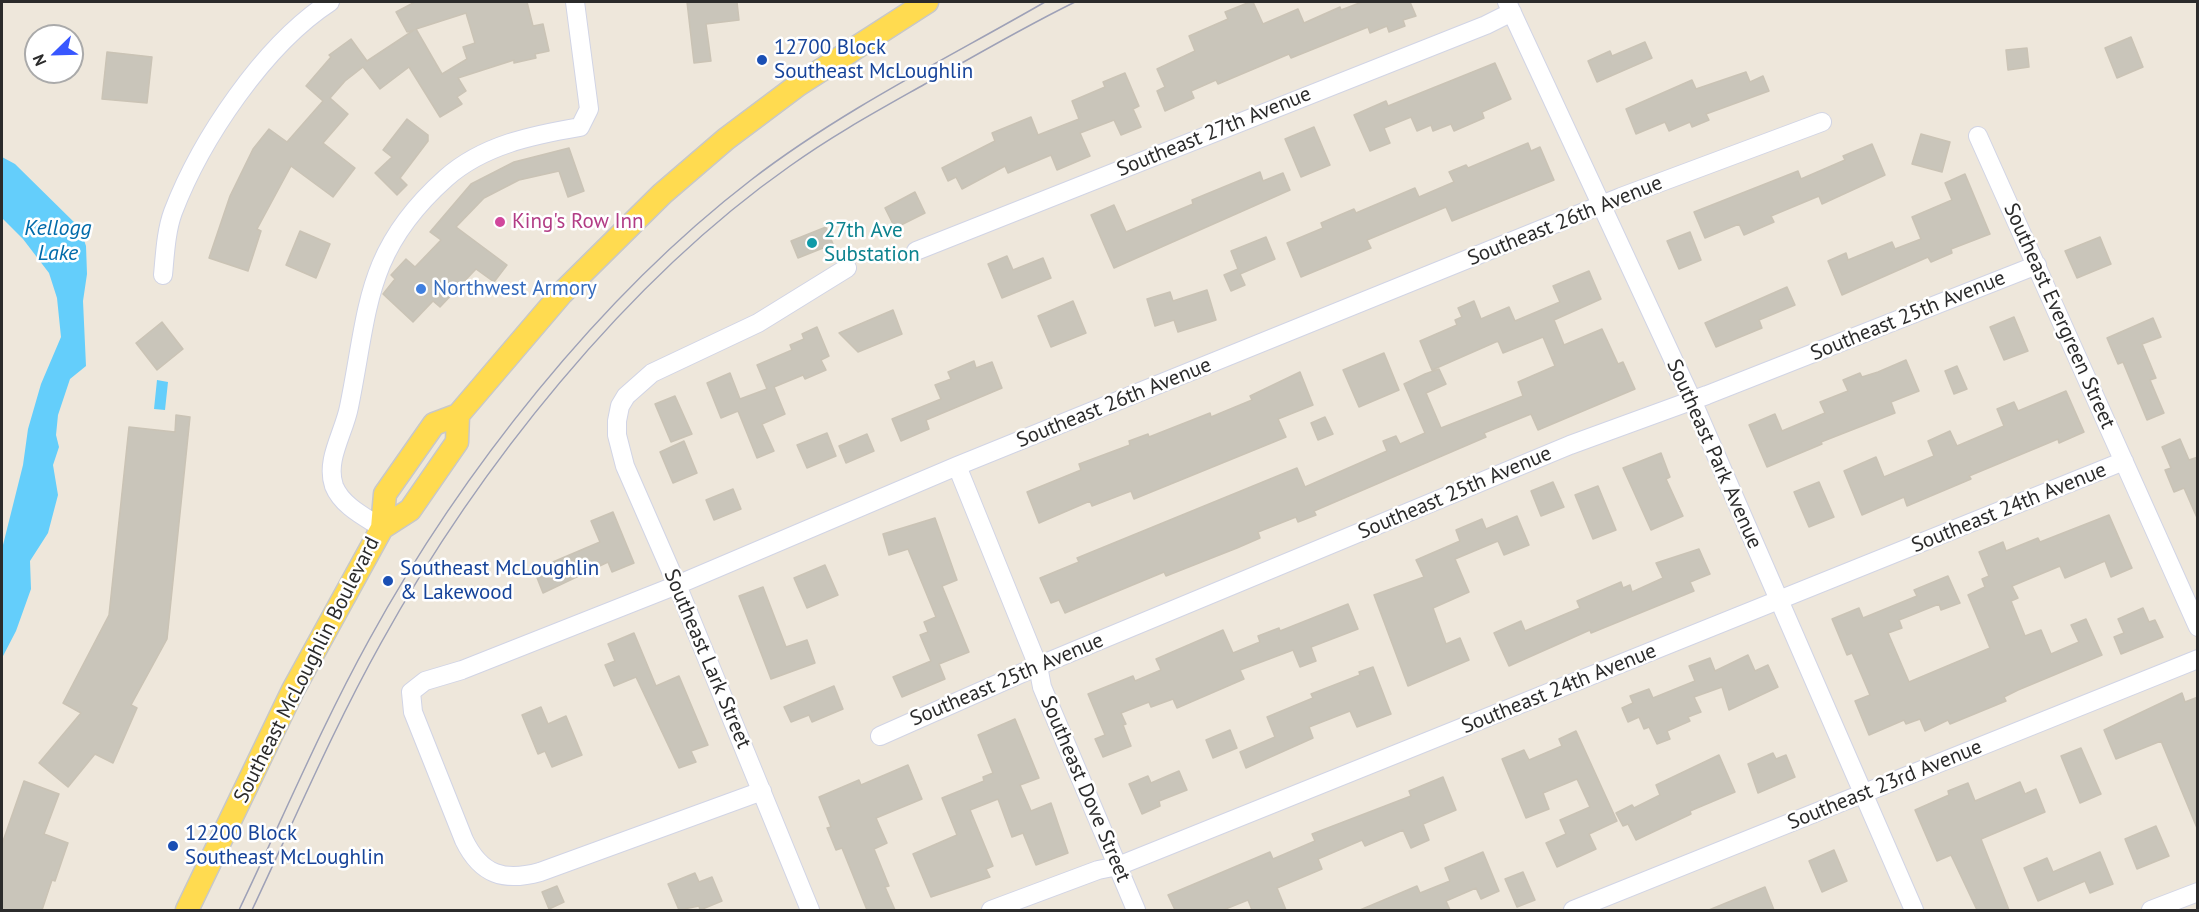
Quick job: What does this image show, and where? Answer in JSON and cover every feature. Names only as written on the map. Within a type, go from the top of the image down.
[{"type":"main road","name":"Southeast McLoughlin Boulevard","points":[[187,910],[293,690],[382,528],[385,494],[434,424],[458,415],[554,302],[662,194],[726,139],[798,85],[927,2]]},
{"type":"street","points":[[163,275],[172,214],[203,148],[233,99],[254,74],[304,22],[330,2]]},
{"type":"street","points":[[382,528],[341,498],[334,485],[331,467],[349,409],[365,312],[381,261],[397,233],[423,200],[448,176],[468,162],[525,137],[580,127],[589,109],[575,2]]},
{"type":"street","name":"Southeast Park Avenue","points":[[1510,7],[1692,400],[1914,910]]},
{"type":"street","name":"Southeast 27th Avenue","points":[[916,251],[1486,25],[1510,7]]},
{"type":"street","name":"Southeast 26th Avenue","points":[[762,791],[540,872],[514,877],[489,870],[473,856],[464,840],[413,712],[411,692],[425,681],[462,670],[677,585],[957,466],[1602,205],[1822,122]]},
{"type":"street","name":"Southeast Evergreen Street","points":[[1978,136],[2198,627]]},
{"type":"street","name":"Southeast 25th Avenue","points":[[880,736],[1038,666],[1570,445],[1692,400],[2037,265]]},
{"type":"street","name":"Southeast Lark Street","points":[[810,910],[677,585],[619,451],[617,435],[620,406],[638,384],[652,374],[758,322],[847,268]]},
{"type":"street","name":"Southeast 24th Avenue","points":[[992,910],[1098,870],[1118,866],[2124,461]]},
{"type":"street","name":"Southeast Dove Street","points":[[957,466],[1038,666],[1042,687],[1136,910]]},
{"type":"street","name":"Southeast 23rd Avenue","points":[[1573,910],[2198,659]]},
{"type":"street","points":[[2151,910],[2198,892]]},
{"type":"water","name":"Kellogg Lake","points":[[2,157],[15,164],[80,228],[86,246],[87,274],[83,301],[86,366],[70,379],[58,415],[56,435],[59,447],[53,465],[58,495],[48,533],[30,561],[31,589],[16,631],[2,658],[2,549],[23,465],[28,429],[41,384],[61,337],[57,298],[49,273],[23,239],[2,218]]},
{"type":"water","points":[[157,380],[168,382],[165,410],[154,409]]},
{"type":"building","points":[[415,2],[527,2],[533,26],[543,24],[549,51],[535,54],[536,58],[514,63],[514,60],[458,78],[466,91],[457,97],[462,104],[440,117],[409,67],[380,89],[363,67],[345,81],[330,98],[348,114],[323,143],[355,168],[333,197],[291,166],[257,229],[261,231],[248,271],[209,258],[230,196],[253,149],[269,129],[287,142],[323,101],[306,86],[331,57],[329,55],[351,39],[367,61],[414,30],[407,32],[396,12]],"holes":[[[466,13],[475,43],[463,47],[467,59],[442,74],[416,29]]]},
{"type":"building","points":[[687,2],[737,2],[739,20],[706,24],[711,61],[694,63]]},
{"type":"building","points":[[1253,2],[1263,24],[1298,9],[1304,23],[1340,7],[1341,10],[1362,2],[1410,2],[1416,16],[1403,20],[1405,26],[1389,32],[1387,26],[1370,33],[1368,27],[1291,58],[1289,54],[1218,84],[1216,80],[1191,91],[1194,98],[1165,111],[1157,91],[1165,87],[1157,69],[1195,51],[1189,36],[1228,19],[1225,12]]},
{"type":"building","points":[[2131,37],[2143,67],[2117,78],[2105,48]]},
{"type":"building","points":[[1645,42],[1652,58],[1597,82],[1588,61],[1610,51],[1612,56]]},
{"type":"building","points":[[2027,48],[2029,67],[2008,70],[2006,50]]},
{"type":"building","points":[[107,52],[152,57],[147,103],[102,99]]},
{"type":"building","points":[[1495,63],[1511,99],[1482,112],[1484,118],[1454,131],[1451,124],[1433,131],[1431,125],[1417,131],[1411,117],[1384,128],[1390,143],[1370,151],[1354,115],[1386,101],[1388,106]]},
{"type":"building","points":[[1746,72],[1750,82],[1763,76],[1769,91],[1706,114],[1709,120],[1692,127],[1690,122],[1669,131],[1665,122],[1636,134],[1626,109],[1692,80],[1696,89]]},
{"type":"building","points":[[1125,73],[1139,106],[1133,109],[1141,127],[1121,135],[1114,120],[1080,133],[1090,156],[1057,170],[1051,155],[1008,173],[1005,166],[962,189],[956,177],[948,181],[942,168],[995,141],[992,133],[1031,117],[1038,135],[1079,119],[1072,101],[1105,87],[1103,82]]},
{"type":"building","points":[[407,119],[428,135],[428,141],[400,178],[407,185],[397,195],[375,173],[392,157],[383,150]]},
{"type":"building","points":[[1314,127],[1330,165],[1301,177],[1285,139]]},
{"type":"building","points":[[1921,134],[1950,142],[1942,172],[1912,164]]},
{"type":"building","points":[[1528,143],[1531,151],[1540,147],[1554,180],[1452,221],[1446,207],[1367,240],[1371,248],[1301,277],[1287,243],[1323,228],[1321,223],[1354,209],[1356,213],[1415,188],[1419,197],[1454,182],[1449,172],[1466,165],[1468,168]]},
{"type":"building","points":[[1872,144],[1885,175],[1822,204],[1819,196],[1771,216],[1774,222],[1744,235],[1739,224],[1705,238],[1694,212],[1798,171],[1801,179],[1845,160],[1843,156]]},
{"type":"building","points":[[569,148],[584,191],[568,197],[559,171],[519,180],[484,198],[456,227],[507,265],[494,282],[476,269],[440,307],[433,301],[413,322],[383,294],[395,279],[391,275],[406,259],[415,267],[441,240],[430,232],[471,184],[514,162]]},
{"type":"building","points":[[1260,172],[1263,181],[1283,173],[1290,190],[1114,268],[1091,215],[1114,205],[1126,232],[1193,204],[1192,200]]},
{"type":"building","points":[[1965,174],[1990,234],[1951,249],[1952,253],[1931,262],[1928,257],[1842,295],[1828,261],[1846,253],[1848,260],[1892,242],[1895,249],[1921,239],[1912,217],[1952,200],[1945,183]]},
{"type":"building","points":[[915,192],[925,213],[895,228],[885,208]]},
{"type":"building","name":"27th Ave Substation","points":[[826,227],[833,244],[798,258],[791,241]]},
{"type":"building","points":[[300,231],[330,244],[316,278],[286,265]]},
{"type":"building","points":[[1690,232],[1701,260],[1679,269],[1667,241]]},
{"type":"building","points":[[1266,237],[1275,259],[1240,274],[1245,285],[1231,291],[1224,275],[1238,269],[1231,251]]},
{"type":"building","points":[[2100,237],[2111,264],[2077,278],[2065,251]]},
{"type":"building","points":[[1007,256],[1013,270],[1043,258],[1051,278],[1002,298],[988,264]]},
{"type":"building","points":[[1589,271],[1601,299],[1554,320],[1564,345],[1602,329],[1618,364],[1623,362],[1635,389],[1538,430],[1531,414],[1484,433],[1486,437],[1314,511],[1316,515],[1298,522],[1296,517],[1258,532],[1260,538],[1166,576],[1164,572],[1065,613],[1059,600],[1051,603],[1040,578],[1079,562],[1077,558],[1297,468],[1305,487],[1387,451],[1383,441],[1396,436],[1400,444],[1425,433],[1404,384],[1425,374],[1439,369],[1446,384],[1426,393],[1441,428],[1523,396],[1518,382],[1555,366],[1543,337],[1503,353],[1498,341],[1432,370],[1420,341],[1457,325],[1455,320],[1462,317],[1458,308],[1474,301],[1481,319],[1509,307],[1515,321],[1560,302],[1553,286]]},
{"type":"building","points":[[1787,287],[1795,305],[1759,320],[1762,328],[1716,347],[1705,323]]},
{"type":"building","points":[[1207,290],[1216,320],[1178,332],[1174,320],[1155,326],[1147,299],[1170,292],[1173,301]]},
{"type":"building","points":[[1073,301],[1086,333],[1051,347],[1038,316]]},
{"type":"building","points":[[893,310],[902,334],[858,352],[839,333]]},
{"type":"building","points":[[2014,317],[2028,351],[2004,360],[1990,327]]},
{"type":"building","points":[[2153,318],[2161,337],[2142,344],[2156,378],[2150,380],[2164,413],[2147,420],[2123,362],[2118,364],[2107,338]]},
{"type":"building","points":[[162,322],[183,349],[157,370],[136,343]]},
{"type":"building","points":[[817,327],[829,356],[821,360],[826,370],[805,379],[803,375],[774,387],[785,414],[762,424],[774,451],[757,458],[738,411],[721,418],[707,383],[730,373],[740,399],[767,389],[757,365],[792,350],[790,345],[804,339],[802,334]]},
{"type":"building","points":[[1384,353],[1399,390],[1359,407],[1343,370]]},
{"type":"building","points":[[1906,360],[1919,391],[1891,402],[1895,413],[1821,442],[1822,444],[1767,467],[1749,425],[1775,414],[1782,431],[1825,413],[1820,402],[1848,391],[1843,380],[1860,373],[1862,377],[1878,372]]},
{"type":"building","points":[[974,361],[976,368],[992,362],[1002,388],[926,420],[929,429],[901,441],[892,419],[941,399],[935,385],[951,379],[948,372]]},
{"type":"building","points":[[1957,366],[1967,389],[1954,394],[1945,371]]},
{"type":"building","points":[[1300,372],[1313,405],[1278,419],[1286,437],[1134,499],[1131,491],[1092,506],[1090,501],[1039,523],[1027,492],[1081,470],[1079,464],[1130,445],[1129,441],[1148,434],[1149,437],[1210,413],[1211,417],[1252,400],[1250,396]]},
{"type":"building","points":[[2066,391],[2084,432],[2059,443],[2058,439],[1969,476],[1971,479],[1907,506],[1904,497],[1862,515],[1844,471],[1876,457],[1884,477],[1934,456],[1928,441],[1950,431],[1957,446],[2004,426],[1997,409],[2014,402],[2018,411]]},
{"type":"building","points":[[675,396],[692,434],[671,442],[655,404]]},
{"type":"building","points":[[176,415],[190,417],[167,639],[131,705],[137,708],[113,763],[95,754],[68,787],[39,763],[81,713],[63,703],[109,615],[129,427],[175,432]]},
{"type":"building","points":[[1325,417],[1333,434],[1318,440],[1311,423]]},
{"type":"building","points":[[827,433],[836,456],[807,468],[797,445]]},
{"type":"building","points":[[867,434],[874,451],[846,463],[839,446]]},
{"type":"building","points":[[2180,439],[2189,460],[2198,457],[2198,520],[2184,488],[2174,492],[2165,470],[2171,468],[2162,447]]},
{"type":"building","points":[[684,441],[697,473],[673,483],[660,452]]},
{"type":"building","points":[[1661,453],[1670,477],[1666,479],[1683,516],[1651,530],[1623,468]]},
{"type":"building","points":[[1553,482],[1564,507],[1541,516],[1531,491]]},
{"type":"building","points":[[1819,482],[1834,517],[1809,527],[1794,492]]},
{"type":"building","points":[[1598,486],[1616,530],[1593,539],[1575,495]]},
{"type":"building","points":[[733,489],[741,509],[714,520],[706,500]]},
{"type":"building","points":[[613,512],[634,563],[612,572],[608,562],[543,593],[534,570],[600,542],[591,521]]},
{"type":"building","points":[[2109,515],[2132,568],[2111,577],[2105,561],[2065,578],[2060,566],[2012,586],[2018,598],[2011,601],[2025,636],[2041,630],[2051,654],[2079,642],[2071,625],[2086,619],[2102,655],[2018,690],[2004,697],[2006,701],[1950,724],[1948,720],[1925,731],[1920,719],[1906,724],[1904,720],[1869,735],[1855,701],[1870,695],[1852,653],[1847,655],[1832,619],[1859,608],[1863,618],[1917,596],[1914,590],[1948,576],[1960,603],[1941,610],[1939,604],[1899,620],[1902,628],[1888,633],[1909,682],[1990,648],[1968,595],[1985,587],[1982,579],[1989,576],[1979,552],[2003,542],[2006,551],[2038,538],[2040,542]]},
{"type":"building","points":[[1517,516],[1529,545],[1504,555],[1498,541],[1455,559],[1469,592],[1433,608],[1446,644],[1460,638],[1469,660],[1408,686],[1374,595],[1424,577],[1416,560],[1460,541],[1456,530],[1482,519],[1486,529]]},
{"type":"building","points":[[935,518],[957,580],[942,586],[969,652],[939,664],[945,679],[902,697],[893,677],[931,661],[920,635],[928,632],[924,622],[936,617],[908,549],[889,555],[883,534]]},
{"type":"building","points":[[1699,549],[1710,574],[1690,582],[1694,591],[1591,633],[1590,630],[1509,666],[1494,633],[1521,621],[1525,631],[1580,608],[1577,601],[1621,582],[1623,588],[1630,585],[1632,592],[1663,578],[1656,563]]},
{"type":"building","points":[[825,565],[838,595],[807,608],[794,578]]},
{"type":"building","points":[[763,587],[786,647],[807,640],[815,663],[771,679],[739,596]]},
{"type":"building","points":[[1348,604],[1358,629],[1311,647],[1316,661],[1300,667],[1293,650],[1240,670],[1244,679],[1177,708],[1173,699],[1151,707],[1149,702],[1121,713],[1131,746],[1103,757],[1095,739],[1105,735],[1088,694],[1133,676],[1135,681],[1161,670],[1156,659],[1223,630],[1233,653],[1260,642],[1258,636],[1279,628],[1280,631]]},
{"type":"building","points":[[2143,608],[2149,622],[2155,620],[2163,637],[2121,654],[2114,637],[2124,633],[2118,619]]},
{"type":"building","points":[[634,633],[656,686],[679,676],[708,745],[691,751],[696,762],[679,768],[636,677],[614,686],[605,665],[615,661],[608,644]]},
{"type":"building","points":[[1748,655],[1755,671],[1768,665],[1778,687],[1729,710],[1722,687],[1694,697],[1701,712],[1688,717],[1690,721],[1667,731],[1670,739],[1657,744],[1649,727],[1644,729],[1639,717],[1628,722],[1622,708],[1633,703],[1630,696],[1649,689],[1653,698],[1695,681],[1689,666],[1710,658],[1715,671]]},
{"type":"building","points":[[1373,667],[1391,714],[1357,727],[1350,711],[1309,727],[1313,738],[1246,768],[1240,752],[1275,737],[1267,717],[1313,698],[1311,694],[1360,675],[1359,672]]},
{"type":"building","points":[[834,686],[843,709],[812,722],[809,715],[791,722],[784,707]]},
{"type":"building","points":[[2182,693],[2185,702],[2198,697],[2197,828],[2161,741],[2116,759],[2104,730]]},
{"type":"building","points":[[541,707],[548,724],[566,716],[582,755],[552,767],[545,751],[538,754],[522,715]]},
{"type":"building","points":[[1015,719],[1039,778],[1020,785],[1031,811],[1051,803],[1068,853],[1036,865],[1023,833],[1012,837],[998,799],[970,810],[993,866],[986,869],[990,877],[931,897],[913,854],[957,835],[942,798],[984,781],[983,777],[993,773],[978,735]]},
{"type":"building","points":[[1230,730],[1237,748],[1213,758],[1206,740]]},
{"type":"building","points":[[1576,731],[1617,821],[1589,834],[1596,849],[1557,867],[1546,843],[1566,834],[1560,820],[1590,807],[1577,779],[1543,793],[1549,809],[1526,818],[1502,759],[1524,750],[1529,760],[1562,746],[1559,739]]},
{"type":"building","points":[[2081,748],[2101,794],[2080,803],[2061,756]]},
{"type":"building","points":[[1773,753],[1776,759],[1786,755],[1795,777],[1758,793],[1748,764]]},
{"type":"building","points":[[1719,755],[1735,792],[1690,811],[1691,814],[1636,840],[1628,824],[1623,826],[1616,813],[1632,805],[1634,808],[1660,795],[1656,785]]},
{"type":"building","points":[[908,765],[922,799],[876,818],[887,843],[874,849],[889,886],[885,887],[895,910],[867,910],[842,848],[836,850],[827,828],[831,827],[819,797],[859,780],[861,785]]},
{"type":"building","points":[[1179,771],[1187,790],[1159,801],[1160,806],[1142,814],[1129,784],[1148,776],[1151,783]]},
{"type":"building","points":[[1443,777],[1456,810],[1423,824],[1429,840],[1411,848],[1403,830],[1365,846],[1362,840],[1318,859],[1322,869],[1277,888],[1286,910],[1252,910],[1248,900],[1223,910],[1175,910],[1168,895],[1270,852],[1273,859],[1315,841],[1312,834],[1411,796],[1409,791]]},
{"type":"building","points":[[24,781],[59,794],[44,834],[68,843],[42,910],[2,910],[2,844]]},
{"type":"building","points":[[2020,782],[2025,794],[2036,789],[2045,812],[1981,839],[2009,910],[1977,910],[1951,855],[1937,861],[1915,810],[1949,795],[1948,791],[1968,783],[1975,801]]},
{"type":"building","points":[[2156,826],[2169,856],[2137,869],[2125,839]]},
{"type":"building","points":[[1834,850],[1847,881],[1822,892],[1809,861]]},
{"type":"building","points":[[1483,852],[1499,891],[1481,899],[1476,888],[1446,901],[1450,910],[1360,910],[1417,886],[1420,893],[1450,881],[1445,868]]},
{"type":"building","points":[[2100,852],[2113,884],[2090,893],[2085,881],[2038,901],[2024,868],[2047,858],[2053,872]]},
{"type":"building","points":[[1523,872],[1535,900],[1517,907],[1505,879]]},
{"type":"building","points":[[695,873],[699,882],[712,877],[722,901],[700,910],[699,906],[679,910],[668,884]]},
{"type":"building","points":[[557,886],[564,902],[549,909],[542,892]]},
{"type":"building","points":[[1765,887],[1774,910],[1709,910]]},
{"type":"tram line","points":[[239,910],[334,706],[406,577],[490,451],[588,333],[640,278],[695,226],[751,180],[858,108],[1045,2]]},
{"type":"tram line","points":[[252,910],[346,708],[419,577],[462,511],[509,446],[560,382],[614,322],[670,265],[729,212],[790,166],[839,133],[891,103],[1075,2]]},
{"type":"place","name":"12700 Block Southeast McLoughlin","points":[[762,60]]},
{"type":"place","name":"King's Row Inn","points":[[500,222]]},
{"type":"place","name":"27th Ave Substation","points":[[812,243]]},
{"type":"place","name":"Northwest Armory","points":[[421,289]]},
{"type":"place","name":"Southeast McLoughlin & Lakewood","points":[[388,581]]},
{"type":"place","name":"12200 Block Southeast McLoughlin","points":[[173,846]]}]
